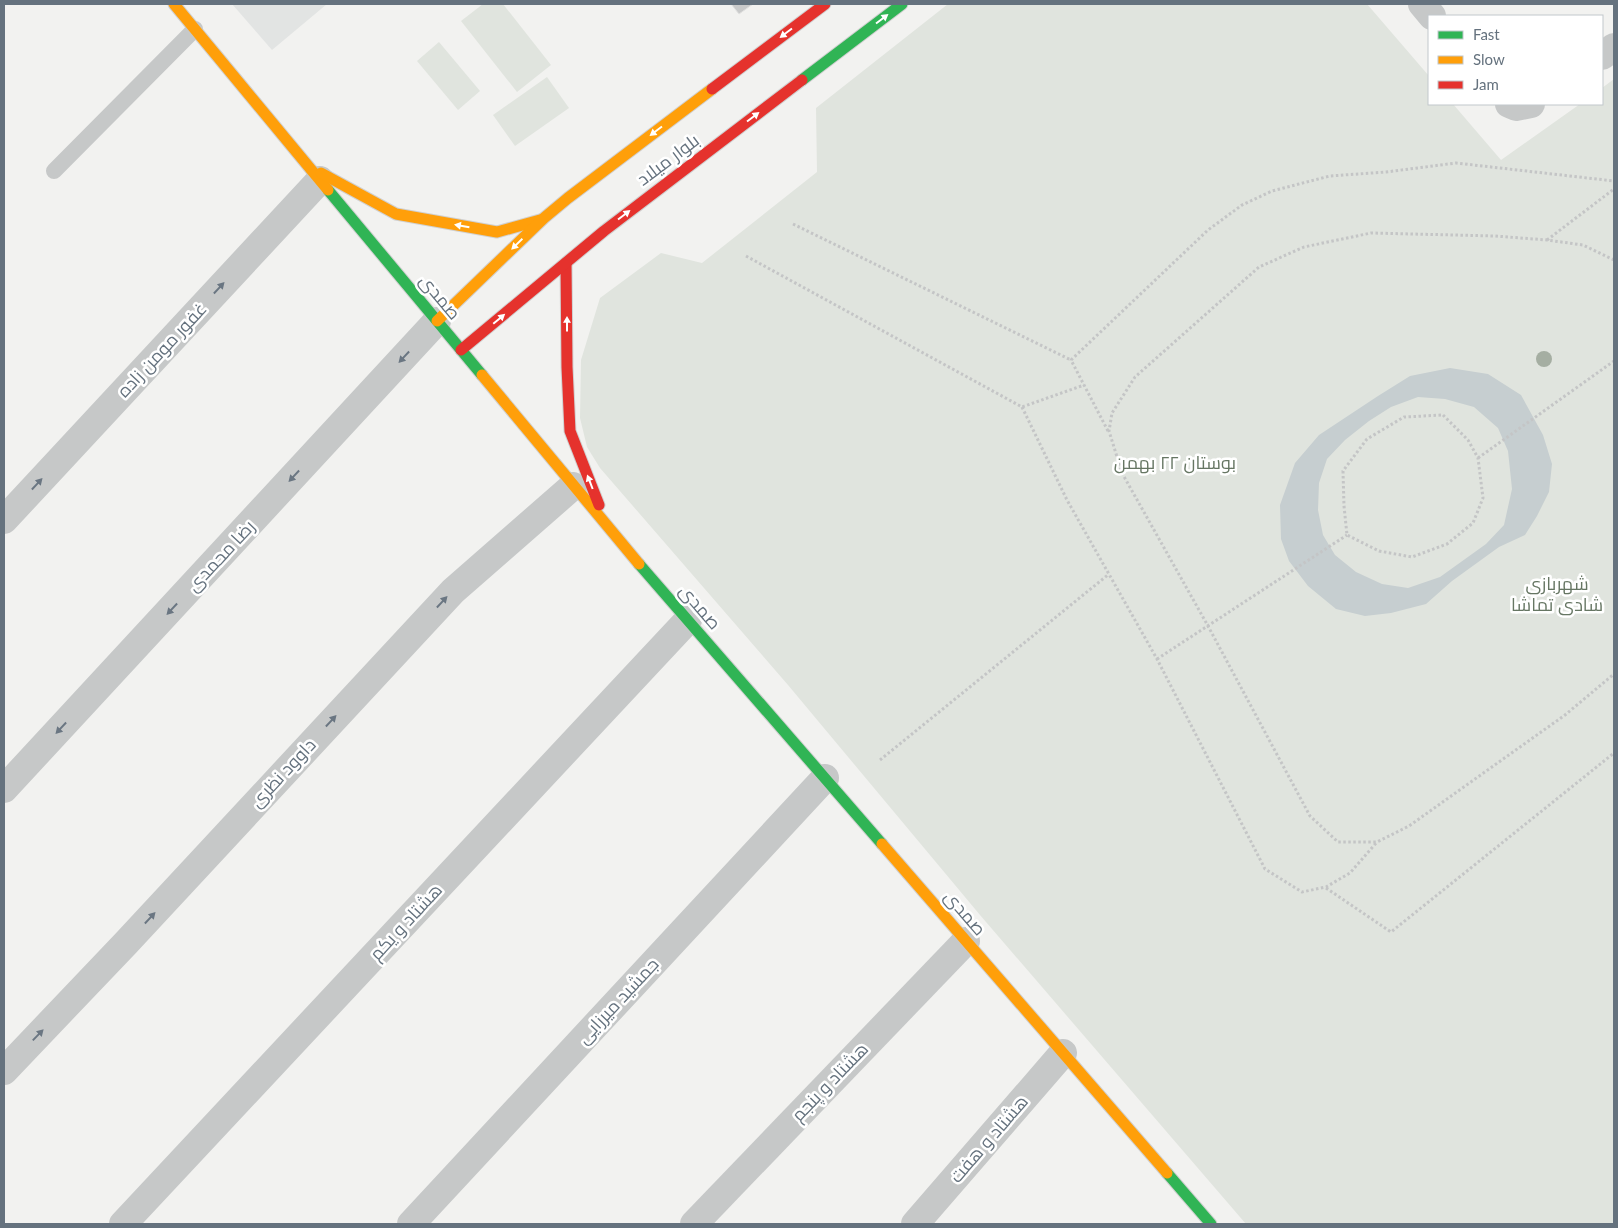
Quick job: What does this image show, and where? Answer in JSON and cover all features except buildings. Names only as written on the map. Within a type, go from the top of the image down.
[{"type":"main road","name":"صمدی","points":[[174,4],[608,528],[966,941],[1207,1223]]},
{"type":"main road","name":"بلوار میلاد","points":[[437,321],[544,218],[568,198],[825,4]]},
{"type":"main road","name":"بلوار میلاد","points":[[461,350],[604,231],[902,4]]},
{"type":"main road","points":[[315,174],[396,214],[496,232],[544,218]]},
{"type":"main road","points":[[566,263],[570,431],[608,528]]},
{"type":"street","points":[[1422,4],[1431,15]]},
{"type":"street","points":[[1603,55],[1614,47]]},
{"type":"street","name":"غفور مومن زاده","points":[[4,520],[315,174]]},
{"type":"street","name":"رضا محمدی","points":[[4,790],[437,321]]},
{"type":"street","name":"داوود نظری","points":[[4,1071],[126,943],[453,591],[573,486]]},
{"type":"street","name":"هشتاد و یکم","points":[[123,1224],[688,620]]},
{"type":"street","name":"جمشید میرزایی","points":[[411,1224],[825,778]]},
{"type":"street","name":"هشتاد و پنجم","points":[[694,1224],[966,941]]},
{"type":"street","name":"هشتاد و هفت","points":[[914,1224],[1062,1053]]},
{"type":"lane","points":[[54,171],[195,29]]},
{"type":"path","points":[[1071,360],[1208,230],[1242,205],[1272,191],[1330,176],[1386,172],[1456,163],[1614,181]]},
{"type":"path","points":[[1547,240],[1614,189]]},
{"type":"path","points":[[793,224],[1071,360],[1108,432],[1122,473],[1208,626],[1310,816],[1338,842],[1377,842]]},
{"type":"path","points":[[1108,432],[1112,413],[1135,377],[1259,266],[1304,247],[1371,233],[1495,236],[1547,240],[1582,246],[1614,260]]},
{"type":"path","points":[[746,256],[1022,407],[1067,500],[1157,658],[1264,869],[1302,892],[1326,887],[1350,873],[1377,842],[1409,826],[1565,715],[1614,674]]},
{"type":"path","points":[[1478,458],[1614,361]]},
{"type":"path","points":[[1022,407],[1084,385]]},
{"type":"path","points":[[1443,415],[1468,440],[1478,458],[1482,498],[1473,523],[1447,544],[1412,557],[1379,551],[1347,535],[1343,471],[1367,439],[1404,417],[1443,415]]},
{"type":"path","points":[[1157,658],[1347,535]]},
{"type":"path","points":[[880,760],[1109,574]]},
{"type":"path","points":[[1326,887],[1391,932],[1614,753]]},
{"type":"shaded area","points":[[232,4],[327,4],[272,50]]},
{"type":"shaded area","points":[[1450,368],[1488,374],[1521,395],[1543,435],[1552,464],[1549,492],[1525,535],[1499,547],[1452,581],[1426,604],[1391,613],[1365,616],[1336,609],[1308,586],[1289,561],[1281,539],[1280,505],[1295,463],[1319,435],[1410,376]],"holes":[[[1418,397],[1445,399],[1474,407],[1498,428],[1508,451],[1512,489],[1504,525],[1486,544],[1440,577],[1408,588],[1382,584],[1356,572],[1335,555],[1323,535],[1318,510],[1319,483],[1327,459],[1345,440],[1391,407]]]},
{"type":"green space","points":[[483,4],[503,4],[551,65],[517,92],[461,21]]},
{"type":"green space","name":"بوستان ۲۲ بهمن","points":[[948,4],[1367,4],[1428,75],[1428,105],[1454,105],[1501,160],[1579,105],[1603,105],[1603,87],[1614,79],[1614,1224],[1246,1224],[980,915],[788,685],[600,468],[587,447],[580,418],[581,360],[600,298],[661,253],[702,263],[817,172],[816,108]]},
{"type":"green space","points":[[439,42],[480,91],[458,110],[417,61]]},
{"type":"green space","points":[[547,77],[569,108],[515,146],[493,115]]},
{"type":"traffic: fast","points":[[802,80],[902,4]]},
{"type":"traffic: fast","points":[[328,190],[482,375]]},
{"type":"traffic: fast","points":[[639,564],[882,844]]},
{"type":"traffic: fast","points":[[1167,1173],[1211,1224]]},
{"type":"traffic: slow","points":[[174,4],[328,190]]},
{"type":"traffic: slow","points":[[437,321],[544,218],[712,89]]},
{"type":"traffic: slow","points":[[321,173],[396,214],[497,232],[540,220]]},
{"type":"traffic: slow","points":[[482,375],[639,564]]},
{"type":"traffic: slow","points":[[882,844],[1167,1173]]},
{"type":"traffic: jam","points":[[712,89],[825,4]]},
{"type":"traffic: jam","points":[[461,350],[604,231],[802,80]]},
{"type":"traffic: jam","points":[[566,263],[570,431],[599,505]]},
{"type":"park label","name":"شهربازی شادی تماشا","points":[[1557,594]]}]
